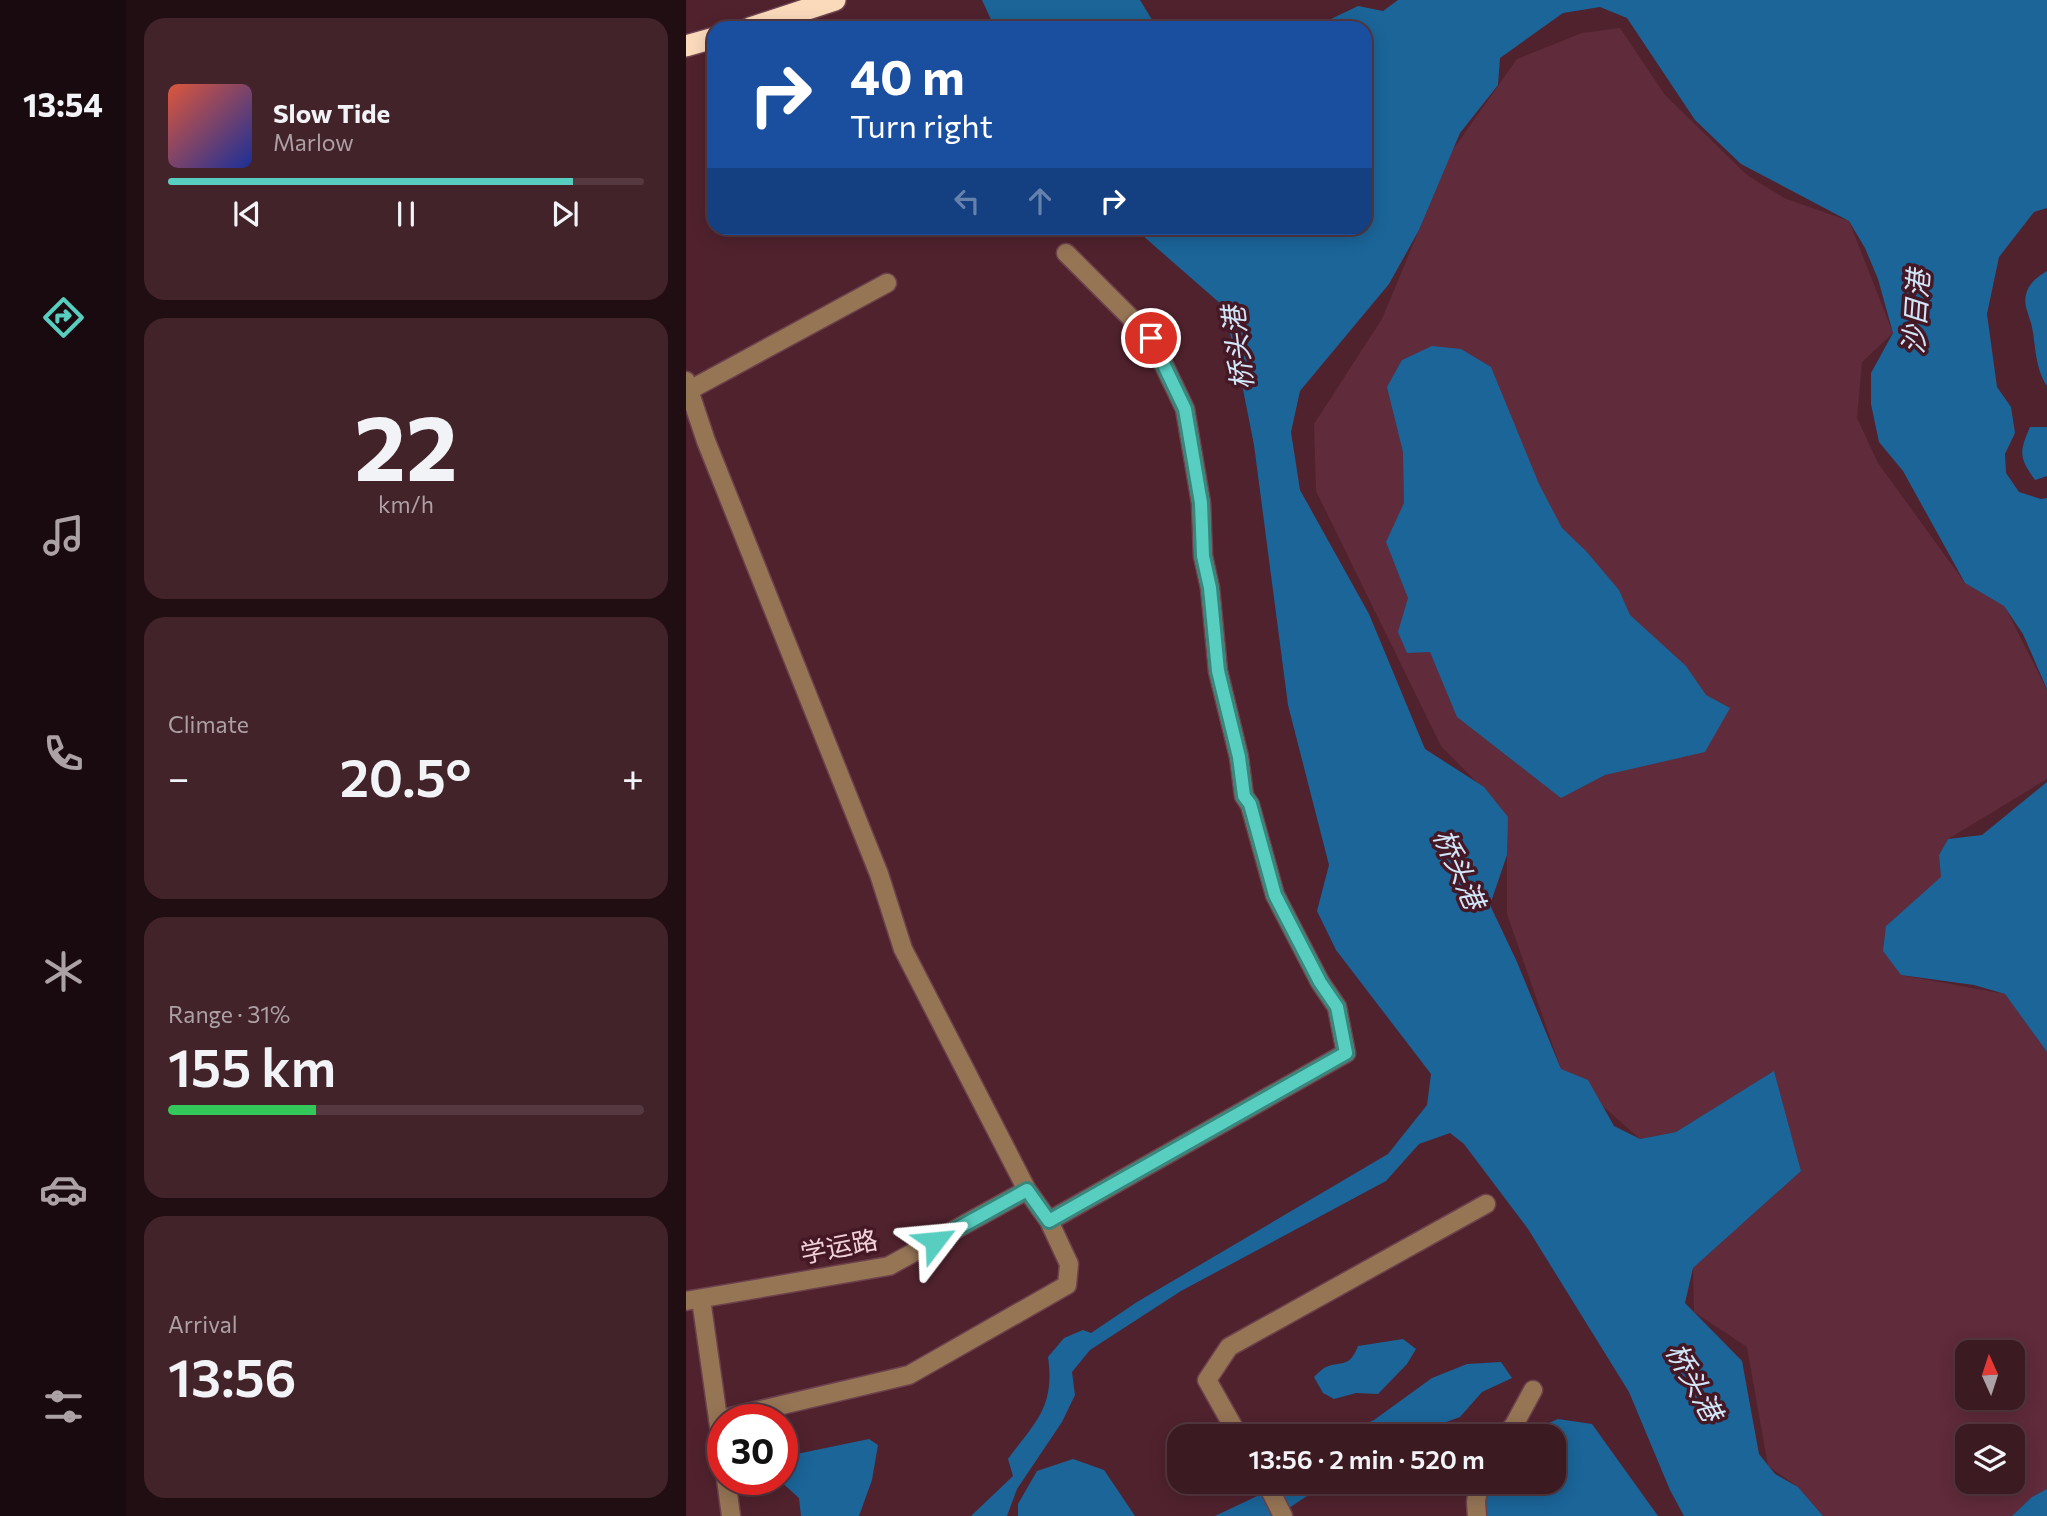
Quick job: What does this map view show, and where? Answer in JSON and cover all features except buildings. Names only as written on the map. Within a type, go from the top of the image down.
[{"type":"highway","points":[[771,21],[835,0]]},
{"type":"highway","points":[[686,46],[707,40]]},
{"type":"street","points":[[1049,1221],[1346,1053],[1337,1007],[1320,982],[1275,895],[1250,804],[1244,796],[1239,757],[1218,671],[1210,588],[1203,556],[1201,503],[1185,409],[1151,338],[1066,253]]},
{"type":"street","points":[[786,1404],[909,1375],[1067,1285],[1069,1264],[1049,1221],[1027,1190],[903,949],[879,874],[687,388],[887,283]]},
{"type":"street","name":"学运路","points":[[694,1300],[889,1266],[1027,1190]]},
{"type":"street","points":[[1231,1424],[1206,1380],[1229,1347],[1486,1204]]},
{"type":"street","points":[[694,1300],[715,1404]]},
{"type":"street","points":[[1515,1424],[1533,1390]]},
{"type":"street","points":[[1272,1494],[1283,1516]]},
{"type":"street","points":[[1477,1494],[1477,1516]]},
{"type":"street","points":[[728,1495],[731,1516]]},
{"type":"shaded area","points":[[1620,28],[1665,95],[1747,175],[1784,198],[1849,221],[1893,333],[1862,362],[1857,418],[1878,463],[1965,583],[2004,605],[2047,690],[2047,779],[1948,839],[1939,855],[1942,877],[1886,926],[1901,975],[2005,994],[2047,1052],[2047,1496],[2016,1516],[1823,1516],[1798,1487],[1768,1466],[1747,1347],[1694,1312],[1693,1268],[1801,1171],[1774,1072],[1676,1132],[1640,1139],[1561,1069],[1507,914],[1507,855],[1497,803],[1441,746],[1316,491],[1314,424],[1382,319],[1452,151],[1517,59],[1582,33]]},
{"type":"water","points":[[982,0],[1140,0],[1153,21],[992,21]]},
{"type":"water","points":[[1398,0],[2047,0],[2047,208],[2034,212],[1999,257],[1987,314],[1997,387],[2011,407],[2015,433],[2005,454],[2006,473],[2019,492],[2041,499],[2047,498],[2047,689],[2023,634],[2004,606],[1965,583],[1903,471],[1879,442],[1871,404],[1871,373],[1893,333],[1878,279],[1865,248],[1849,221],[1741,164],[1695,120],[1627,18],[1600,7],[1563,13],[1500,58],[1498,85],[1460,133],[1419,230],[1389,284],[1300,391],[1291,432],[1300,490],[1369,614],[1425,749],[1484,787],[1508,817],[1507,855],[1490,905],[1517,962],[1561,1069],[1588,1080],[1614,1126],[1640,1139],[1676,1132],[1774,1071],[1801,1171],[1693,1268],[1685,1303],[1742,1361],[1759,1454],[1775,1474],[1798,1487],[1823,1516],[1684,1516],[1670,1490],[1629,1392],[1528,1229],[1464,1144],[1450,1133],[1419,1144],[1386,1181],[1181,1291],[1090,1350],[1072,1372],[1075,1395],[1062,1422],[1017,1489],[1007,1516],[971,1516],[1013,1476],[1008,1459],[1041,1413],[1049,1389],[1048,1357],[1064,1338],[1083,1330],[1091,1333],[1137,1302],[1388,1154],[1427,1105],[1431,1074],[1336,950],[1317,911],[1329,865],[1288,705],[1254,445],[1237,359],[1222,305],[1142,235],[1372,235],[1372,21],[1327,21],[1358,6],[1383,11]]},
{"type":"water","points":[[2047,271],[2047,386],[2038,365],[2025,299],[2031,284]]},
{"type":"water","points":[[1432,346],[1461,349],[1491,367],[1539,484],[1562,528],[1586,551],[1619,590],[1630,615],[1686,666],[1706,695],[1730,708],[1705,752],[1605,775],[1561,798],[1457,717],[1430,652],[1407,653],[1398,632],[1408,598],[1386,542],[1404,503],[1403,452],[1387,387],[1402,360]]},
{"type":"water","points":[[2030,427],[2047,427],[2047,476],[2035,480],[2022,455]]},
{"type":"water","points":[[2047,782],[2047,1052],[2005,994],[1974,985],[1901,975],[1883,951],[1886,926],[1941,877],[1939,855],[1948,839],[1982,835]]},
{"type":"water","points":[[1403,1339],[1416,1349],[1407,1364],[1378,1394],[1356,1393],[1334,1399],[1323,1393],[1314,1377],[1324,1368],[1347,1361],[1355,1354],[1358,1346]]},
{"type":"water","points":[[1501,1362],[1512,1378],[1482,1392],[1460,1417],[1441,1424],[1366,1424],[1432,1378],[1467,1364]]},
{"type":"water","points":[[1558,1419],[1592,1424],[1658,1516],[1482,1516],[1486,1494],[1566,1494],[1566,1424],[1546,1424]]},
{"type":"water","points":[[869,1439],[878,1445],[872,1480],[859,1516],[801,1516],[799,1498],[796,1495],[798,1495],[798,1454]]},
{"type":"water","points":[[1073,1459],[1104,1470],[1135,1516],[1018,1516],[1018,1504],[1037,1471]]},
{"type":"water","points":[[2047,1489],[2047,1516],[2012,1516],[2032,1497]]},
{"type":"water","points":[[1262,1494],[1310,1494],[1277,1516],[1215,1516]]},
{"type":"route","points":[[935,1241],[1027,1190],[1049,1221],[1346,1053],[1337,1007],[1320,982],[1275,895],[1250,804],[1244,796],[1239,757],[1218,671],[1210,588],[1203,556],[1201,503],[1185,409],[1151,338]]},
{"type":"water label","name":"沙目港","points":[[1916,312]]},
{"type":"water label","name":"桥头港","points":[[1238,348]]},
{"type":"water label","name":"桥头港","points":[[1459,869]]},
{"type":"water label","name":"桥头港","points":[[1694,1382]]}]
